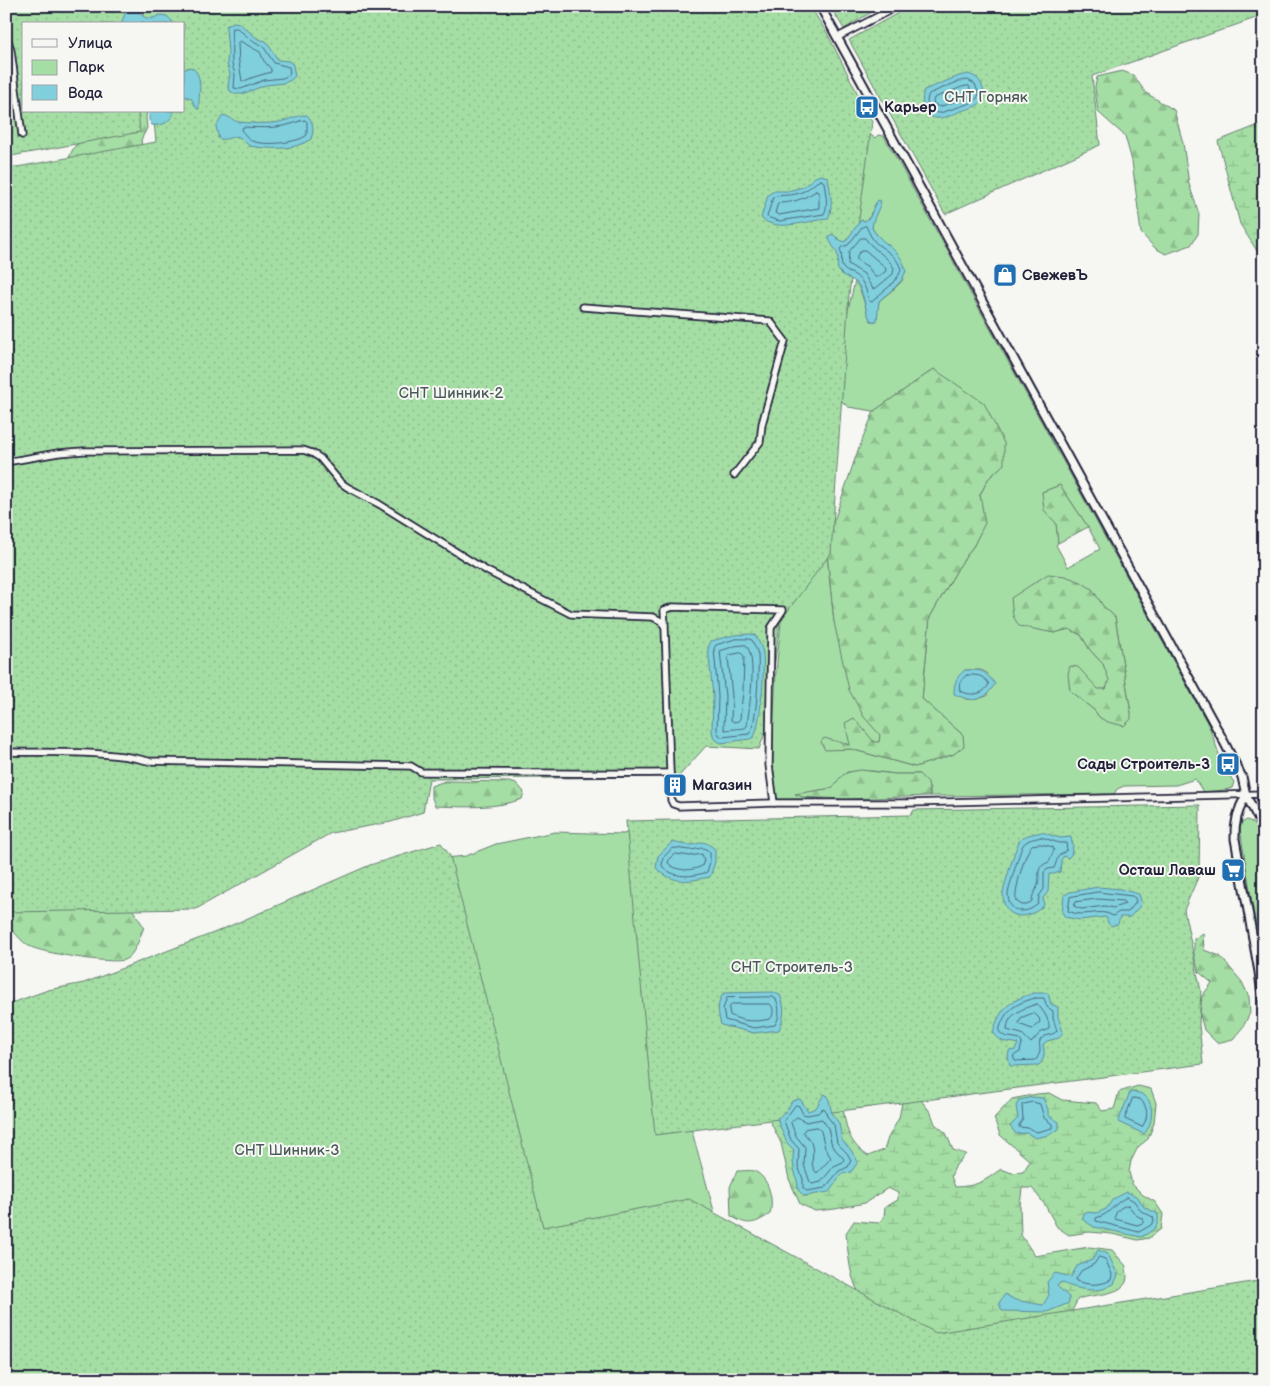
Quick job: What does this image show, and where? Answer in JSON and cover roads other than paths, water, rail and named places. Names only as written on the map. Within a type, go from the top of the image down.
[{"type":"street","points":[[820,6],[1222,738],[1242,777],[1246,795],[1264,830]]},
{"type":"street","points":[[838,37],[898,6]]},
{"type":"street","points":[[6,33],[11,51],[22,136]]},
{"type":"street","points":[[583,307],[770,321],[784,341],[762,424],[760,442],[734,476]]},
{"type":"street","points":[[6,462],[83,451],[303,450],[312,452],[347,487],[379,504],[487,571],[570,614],[653,617],[661,621],[665,627]]},
{"type":"street","points":[[774,803],[768,765],[771,628],[783,610],[672,607],[664,610],[672,804],[679,806],[774,803],[907,803],[1264,794]]},
{"type":"street","points":[[6,752],[123,756],[148,761],[411,766],[421,772],[670,773]]},
{"type":"street","points":[[1246,795],[1236,819],[1235,839],[1259,972],[1264,1011]]},
{"type":"water","points":[[128,6],[136,6],[146,18],[160,15],[167,16],[172,21],[172,22],[122,22]]},
{"type":"water","points":[[234,22],[239,23],[258,39],[266,41],[278,60],[289,61],[293,65],[295,76],[284,83],[266,85],[242,94],[235,94],[230,91],[228,86],[230,74],[227,64],[226,26]]},
{"type":"water","points":[[190,67],[198,74],[200,85],[199,109],[197,109],[191,98],[185,96],[185,70]]},
{"type":"water","points":[[968,74],[980,81],[983,90],[983,99],[978,105],[950,116],[939,118],[934,118],[926,113],[922,100],[924,90]]},
{"type":"water","points":[[149,112],[174,113],[165,123],[159,125],[152,125],[149,120]]},
{"type":"water","points":[[223,115],[239,122],[276,123],[307,115],[312,123],[312,136],[311,139],[297,146],[273,148],[249,146],[237,136],[219,139],[216,127]]},
{"type":"water","points":[[821,175],[828,177],[830,188],[831,203],[828,219],[793,225],[775,225],[761,218],[768,195],[774,191],[788,191],[803,187],[815,177]]},
{"type":"water","points":[[878,200],[881,201],[872,228],[900,257],[906,271],[898,284],[879,301],[877,321],[871,321],[858,285],[838,270],[838,257],[829,236],[833,234],[845,242],[861,220],[865,221],[870,217]]},
{"type":"water","points":[[734,635],[755,635],[763,653],[762,696],[759,720],[754,737],[721,743],[714,739],[712,731],[713,696],[708,648],[711,641]]},
{"type":"water","points":[[965,670],[983,672],[995,684],[991,690],[978,699],[967,699],[954,694],[956,680]]},
{"type":"water","points":[[1042,832],[1060,838],[1071,837],[1073,847],[1071,855],[1068,858],[1064,856],[1061,860],[1060,872],[1049,874],[1048,892],[1043,898],[1044,905],[1031,914],[1017,916],[1007,909],[1004,902],[1003,893],[1008,874],[1020,840],[1027,835]]},
{"type":"water","points":[[672,842],[694,845],[704,842],[715,849],[715,862],[710,877],[688,880],[675,879],[656,868],[658,856]]},
{"type":"water","points":[[1098,887],[1120,889],[1139,894],[1140,906],[1130,917],[1120,917],[1118,924],[1111,926],[1106,917],[1080,920],[1065,917],[1062,912],[1064,895],[1070,892]]},
{"type":"water","points":[[773,992],[780,995],[784,1009],[779,1030],[754,1033],[721,1025],[718,1008],[724,993]]},
{"type":"water","points":[[1034,993],[1048,993],[1051,1004],[1058,1007],[1058,1017],[1063,1032],[1059,1038],[1047,1041],[1043,1045],[1044,1055],[1039,1065],[1010,1066],[1009,1051],[1015,1050],[1018,1044],[1002,1041],[993,1032],[999,1016],[1007,1006],[1018,999]]},
{"type":"water","points":[[1130,1092],[1142,1094],[1146,1097],[1151,1107],[1151,1119],[1144,1134],[1118,1122]]},
{"type":"water","points":[[824,1094],[828,1096],[832,1114],[839,1123],[842,1140],[858,1162],[851,1172],[842,1174],[829,1192],[804,1196],[798,1190],[793,1161],[794,1150],[787,1143],[777,1119],[787,1110],[792,1101],[800,1099],[808,1111],[816,1108]]},
{"type":"water","points":[[1033,1097],[1043,1098],[1048,1109],[1048,1115],[1059,1122],[1059,1129],[1049,1135],[1035,1138],[1027,1133],[1016,1134],[1010,1126],[1018,1118],[1016,1106],[1019,1100]]},
{"type":"water","points":[[1127,1192],[1138,1197],[1144,1207],[1158,1214],[1158,1223],[1149,1233],[1141,1237],[1094,1227],[1082,1219],[1085,1212],[1097,1213],[1106,1209],[1113,1199]]},
{"type":"water","points":[[1098,1250],[1108,1254],[1118,1275],[1114,1284],[1103,1289],[1087,1290],[1061,1282],[1057,1286],[1069,1297],[1069,1303],[1047,1312],[1002,1311],[999,1303],[1005,1294],[1015,1300],[1043,1305],[1049,1295],[1047,1282],[1055,1273],[1071,1277],[1077,1266],[1092,1260]]},
{"type":"place","name":"Карьер","points":[[867,107]]},
{"type":"place","name":"СвежевЪ","points":[[1005,275]]},
{"type":"place","name":"Сады Строитель-3","points":[[1228,764]]},
{"type":"place","name":"Магазин","points":[[675,785]]},
{"type":"place","name":"Осташ Лаваш","points":[[1233,870]]},
{"type":"park label","name":"СНТ Горняк","points":[[986,97]]},
{"type":"park label","name":"СНТ Шинник-2","points":[[451,393]]},
{"type":"park label","name":"СНТ Строитель-3","points":[[792,967]]},
{"type":"park label","name":"СНТ Шинник-3","points":[[287,1150]]}]
